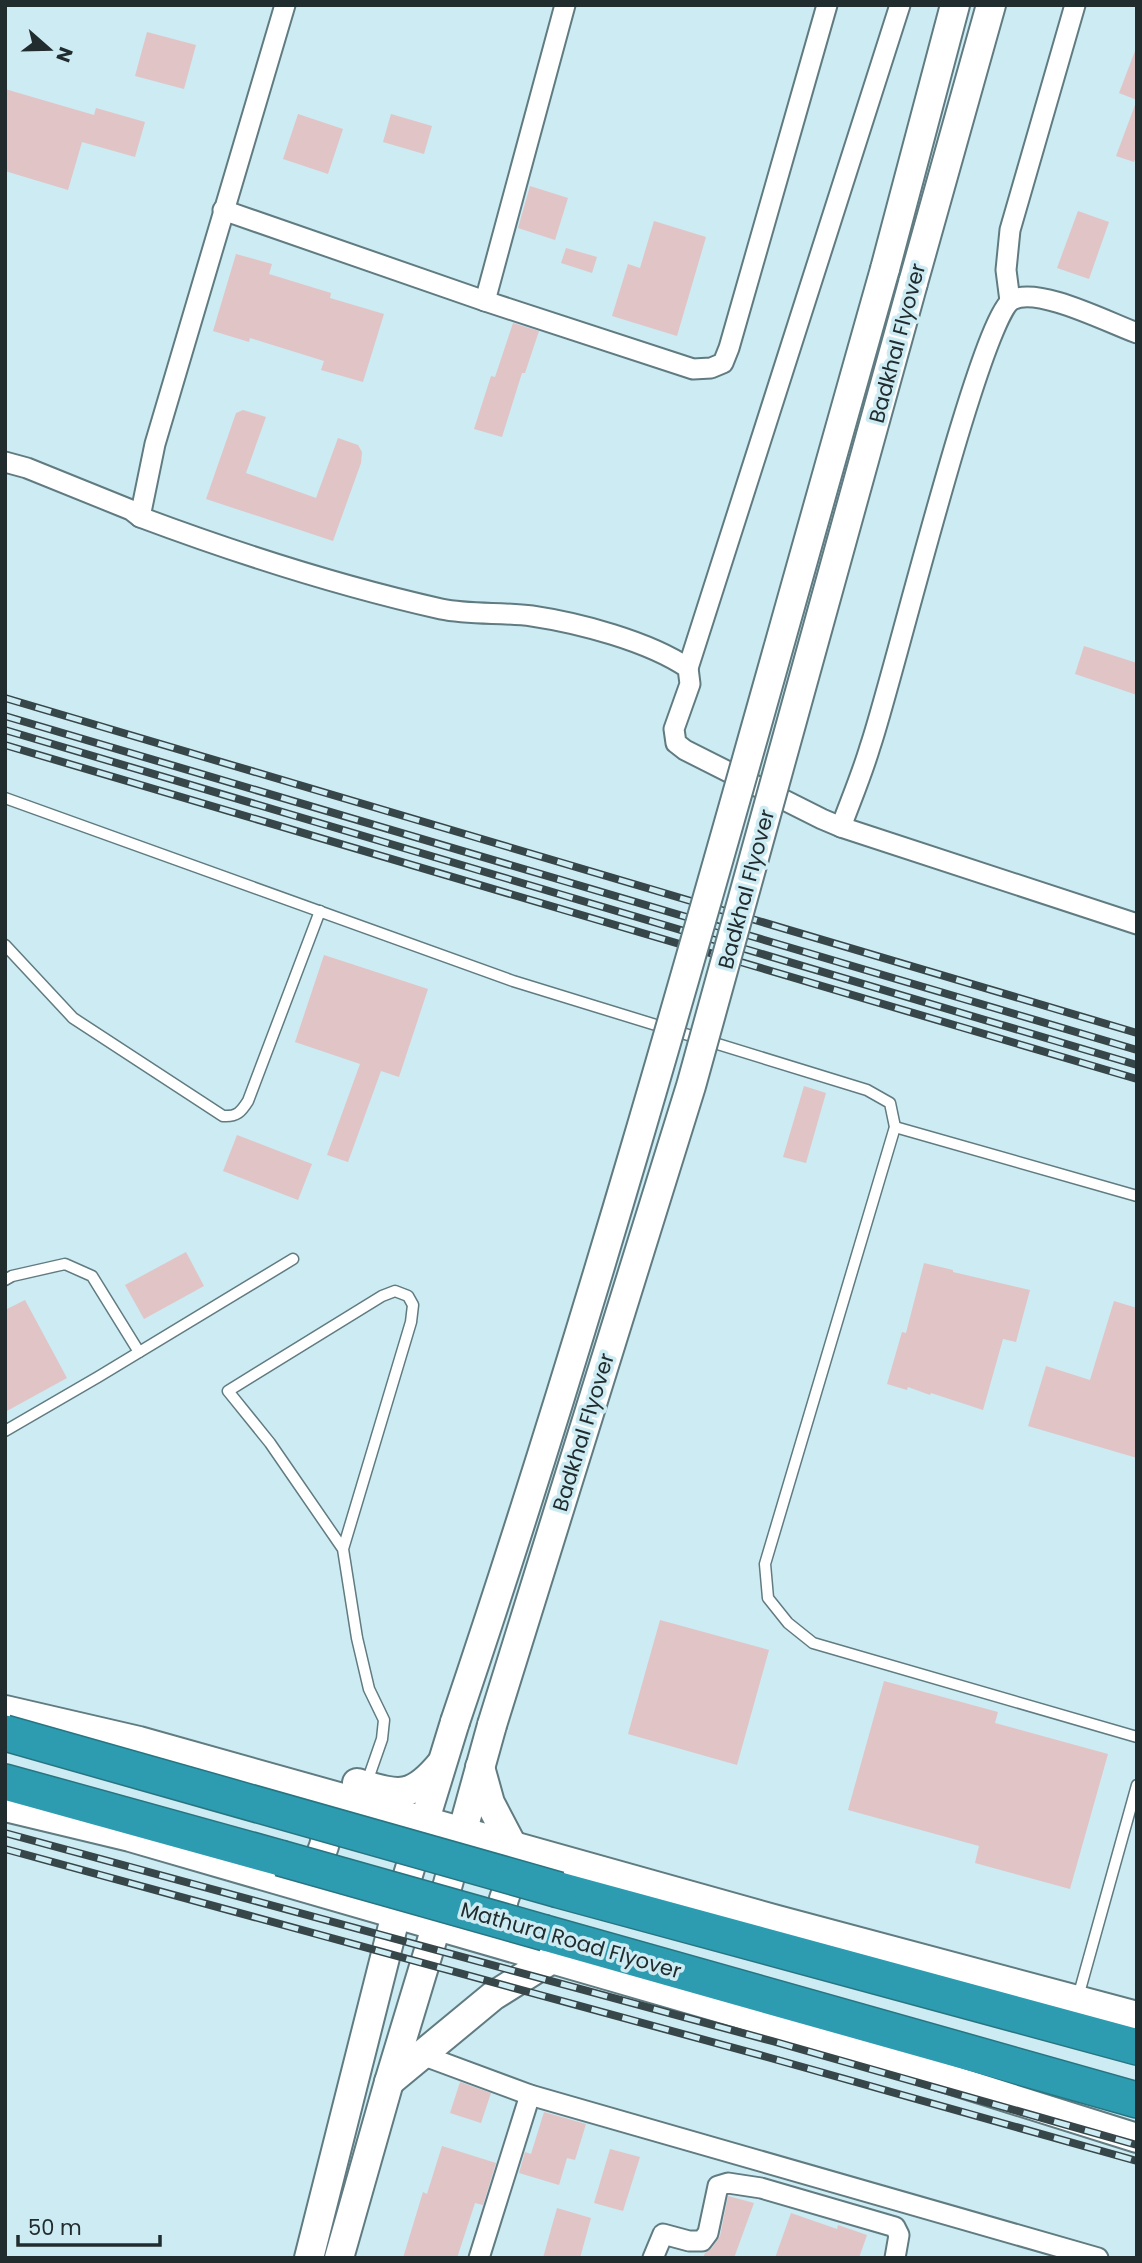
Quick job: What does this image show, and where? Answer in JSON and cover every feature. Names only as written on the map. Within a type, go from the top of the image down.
[{"type":"highway","points":[[5,1733],[567,1892],[1137,2048]]},
{"type":"highway","name":"Mathura Road Flyover","points":[[5,1782],[1137,2099]]},
{"type":"main road","name":"Badkhal Flyover","points":[[309,2258],[396,1914],[625,1184],[885,269],[955,5]]},
{"type":"main road","name":"Badkhal Flyover","points":[[339,2258],[492,1725],[691,1086],[991,5]]},
{"type":"main road","points":[[5,1710],[139,1741],[777,1920],[1137,2016]]},
{"type":"main road","points":[[139,1741],[217,1743],[385,1791],[409,1792],[426,1782],[442,1762]]},
{"type":"main road","points":[[480,1768],[490,1803],[524,1850],[522,1864],[505,1891],[503,1931],[509,1947]]},
{"type":"main road","points":[[293,1884],[310,1876],[320,1859],[328,1821],[326,1811],[310,1789]]},
{"type":"main road","points":[[5,1807],[130,1837],[738,2013],[1137,2138]]},
{"type":"main road","points":[[389,2082],[493,1996],[552,1959]]},
{"type":"street","points":[[140,517],[155,444],[285,5]]},
{"type":"street","points":[[485,301],[565,5]]},
{"type":"street","points":[[223,210],[485,301],[693,369],[711,369],[723,363],[729,348],[827,5]]},
{"type":"street","points":[[900,5],[688,667],[690,684],[674,729],[676,743],[685,750],[841,827],[1137,924]]},
{"type":"street","points":[[1010,301],[1006,270],[1010,230],[1075,5]]},
{"type":"street","points":[[841,827],[871,746],[968,401],[999,316],[1010,301],[1027,296],[1048,299],[1137,333]]},
{"type":"street","points":[[5,462],[27,468],[131,510],[140,517],[209,543],[365,591],[445,610],[531,616],[598,630],[675,659],[688,667]]},
{"type":"street","points":[[422,2055],[530,2095],[1098,2258]]},
{"type":"street","points":[[479,2258],[530,2095]]},
{"type":"street","points":[[795,2197],[802,2173]]},
{"type":"street","points":[[653,2258],[663,2234],[688,2241],[702,2241],[708,2233],[718,2186],[728,2183],[795,2197],[895,2227],[899,2235],[895,2258]]},
{"type":"lane","points":[[5,798],[513,981],[867,1090],[890,1103],[895,1127],[765,1564],[768,1598],[788,1623],[813,1643],[1137,1737]]},
{"type":"lane","points":[[5,945],[73,1018],[223,1116],[232,1117],[242,1112],[248,1101],[320,911]]},
{"type":"lane","points":[[895,1127],[1137,1196]]},
{"type":"lane","points":[[5,1431],[293,1259]]},
{"type":"lane","points":[[5,1280],[65,1264],[80,1269],[92,1276],[139,1352]]},
{"type":"lane","points":[[343,1549],[411,1322],[412,1305],[408,1296],[395,1292],[382,1296],[228,1391],[270,1443],[343,1549],[369,1689],[384,1720],[382,1739],[366,1786]]},
{"type":"lane","points":[[1078,1999],[1137,1785]]},
{"type":"building","points":[[147,32],[196,45],[184,89],[135,76]]},
{"type":"building","points":[[1137,51],[1137,100],[1119,93]]},
{"type":"building","points":[[5,89],[94,115],[96,108],[145,122],[135,157],[82,142],[68,190],[5,171]]},
{"type":"building","points":[[1135,105],[1137,154],[1134,162],[1116,156]]},
{"type":"building","points":[[298,114],[343,129],[328,174],[283,159]]},
{"type":"building","points":[[391,114],[432,126],[424,154],[383,142]]},
{"type":"building","points":[[530,186],[568,198],[555,240],[518,228]]},
{"type":"building","points":[[1078,211],[1109,222],[1089,279],[1057,268]]},
{"type":"building","points":[[654,221],[706,237],[677,336],[612,316],[628,264],[640,268]]},
{"type":"building","points":[[566,248],[597,257],[592,273],[561,263]]},
{"type":"building","points":[[236,254],[272,264],[269,274],[331,293],[330,298],[384,314],[363,382],[321,370],[324,361],[250,338],[249,342],[213,331]]},
{"type":"building","points":[[513,323],[539,331],[525,373],[522,373],[502,437],[474,429],[491,376],[495,377]]},
{"type":"building","points":[[243,410],[266,417],[246,473],[316,498],[338,438],[358,445],[362,452],[361,463],[333,541],[206,499],[236,413]]},
{"type":"building","points":[[1084,646],[1137,663],[1137,695],[1075,674]]},
{"type":"building","points":[[324,955],[428,989],[399,1077],[381,1071],[348,1162],[327,1155],[360,1064],[295,1042]]},
{"type":"building","points":[[804,1086],[826,1093],[806,1163],[783,1157]]},
{"type":"building","points":[[237,1135],[312,1164],[298,1200],[223,1171]]},
{"type":"building","points":[[186,1252],[204,1286],[144,1319],[125,1285]]},
{"type":"building","points":[[924,1263],[1030,1290],[1016,1342],[1003,1339],[983,1410],[931,1393],[930,1395],[908,1387],[907,1390],[887,1384],[902,1332],[906,1333]]},
{"type":"building","points":[[25,1300],[67,1378],[5,1412],[5,1310]]},
{"type":"building","points":[[1114,1301],[1137,1308],[1137,1458],[1028,1426],[1046,1366],[1090,1380]]},
{"type":"building","points":[[660,1620],[769,1650],[737,1765],[628,1734]]},
{"type":"building","points":[[884,1681],[998,1712],[995,1723],[1108,1754],[1070,1889],[975,1863],[979,1846],[848,1810]]},
{"type":"building","points":[[460,2082],[491,2093],[481,2123],[450,2113]]},
{"type":"building","points":[[544,2112],[586,2124],[575,2160],[567,2158],[559,2185],[519,2173],[525,2152],[531,2154]]},
{"type":"building","points":[[442,2146],[496,2163],[483,2205],[475,2203],[457,2258],[403,2258],[423,2192],[427,2194]]},
{"type":"building","points":[[610,2149],[640,2157],[623,2211],[594,2203]]},
{"type":"building","points":[[728,2196],[754,2203],[734,2258],[703,2258],[720,2236]]},
{"type":"building","points":[[557,2208],[591,2218],[580,2258],[543,2258]]},
{"type":"building","points":[[791,2213],[837,2229],[838,2225],[867,2235],[859,2258],[775,2258]]},
{"type":"railway","points":[[5,698],[1137,1033]]},
{"type":"railway","points":[[5,716],[1137,1050]]},
{"type":"railway","points":[[5,730],[1137,1065]]},
{"type":"railway","points":[[5,745],[1137,1079]]},
{"type":"railway","points":[[5,1833],[772,2041],[1137,2145]]},
{"type":"railway","points":[[5,1849],[1137,2161]]}]
